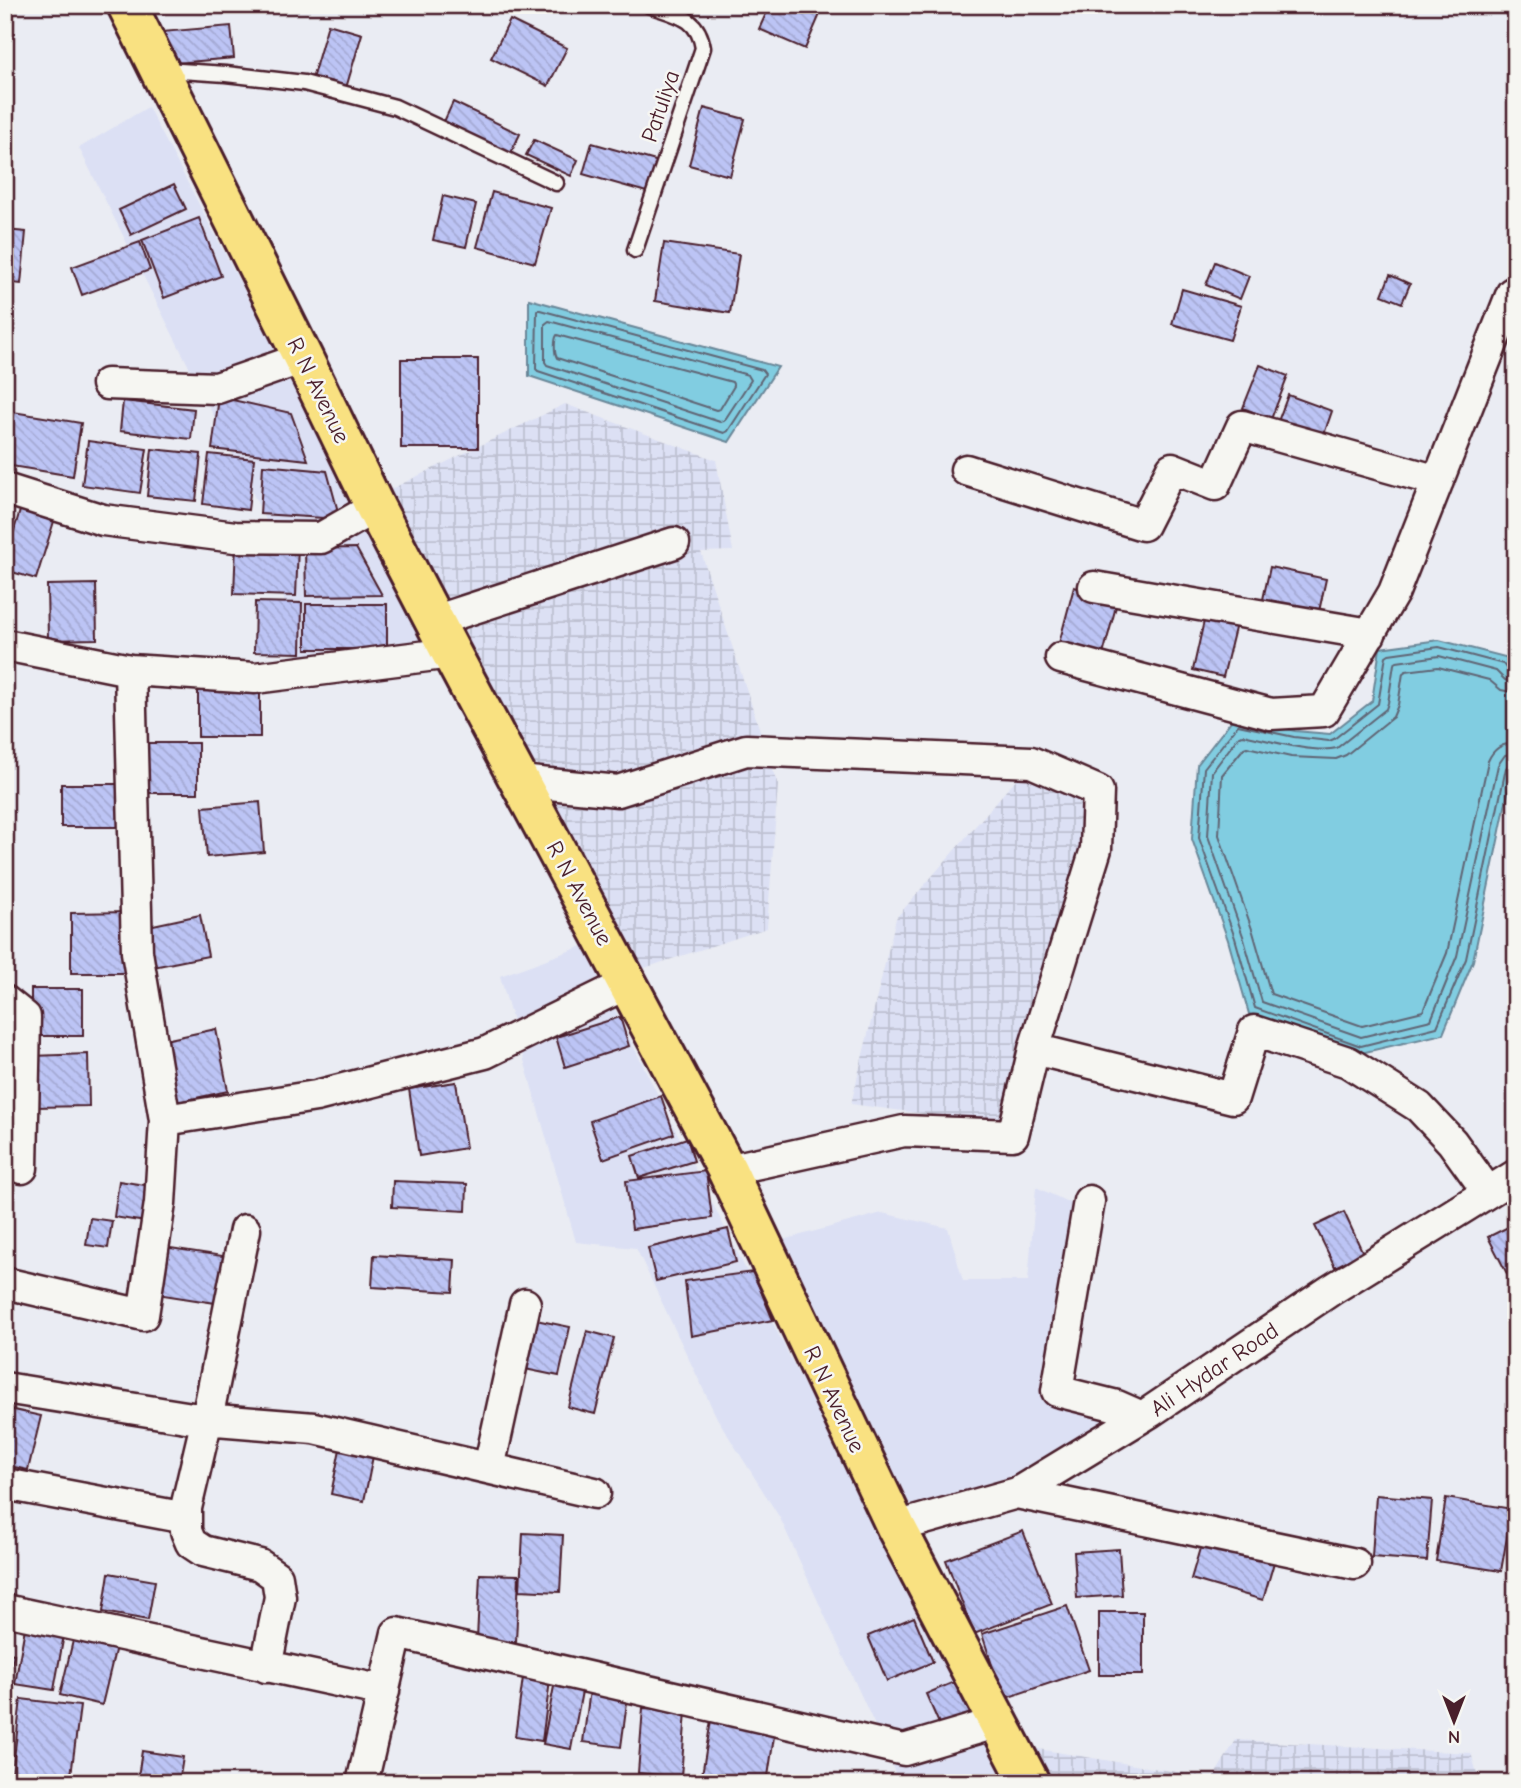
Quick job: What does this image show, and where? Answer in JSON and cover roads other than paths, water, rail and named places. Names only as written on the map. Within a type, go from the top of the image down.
[{"type":"main road","name":"R N Avenue","points":[[127,5],[375,507],[727,1170],[896,1527],[1030,1783]]},
{"type":"street","points":[[1061,658],[1271,714],[1324,711],[1394,592],[1512,293],[1516,294]]},
{"type":"street","points":[[107,384],[217,388],[303,358]]},
{"type":"street","points":[[966,470],[1143,525],[1172,468],[1215,485],[1242,426],[1437,481]]},
{"type":"street","points":[[5,489],[103,520],[235,537],[321,538],[375,507]]},
{"type":"street","points":[[5,645],[130,670],[255,677],[442,637],[674,543]]},
{"type":"street","points":[[1094,587],[1370,634]]},
{"type":"street","points":[[5,1283],[143,1315],[160,1203],[165,1120],[136,952],[130,670]]},
{"type":"street","points":[[520,781],[618,791],[746,750],[1031,762],[1098,791],[1096,849],[1034,1049],[1013,1135],[904,1131],[727,1170]]},
{"type":"street","points":[[165,1120],[316,1096],[485,1053],[628,983]]},
{"type":"street","points":[[5,1001],[24,1017],[22,1168]]},
{"type":"street","points":[[1034,1049],[1233,1098],[1254,1031],[1348,1062],[1419,1107],[1452,1142],[1488,1192]]},
{"type":"street","name":"Ali Hydar Road","points":[[896,1527],[1017,1493],[1142,1417],[1331,1290],[1516,1175]]},
{"type":"street","points":[[1089,1201],[1057,1391],[1117,1406],[1142,1417]]},
{"type":"street","points":[[245,1230],[207,1419],[186,1507],[186,1531],[191,1543],[203,1551],[260,1565],[277,1577],[280,1597],[266,1667]]},
{"type":"street","points":[[489,1468],[524,1304]]},
{"type":"street","points":[[5,1388],[192,1419],[314,1428],[595,1493]]},
{"type":"street","points":[[5,1484],[186,1518]]},
{"type":"street","points":[[1017,1493],[1355,1564]]},
{"type":"street","points":[[5,1610],[384,1691]]},
{"type":"street","points":[[362,1783],[397,1633],[904,1750],[999,1722]]},
{"type":"lane","name":"Patuliya","points":[[635,250],[703,48],[701,33],[690,21],[649,5]]},
{"type":"lane","points":[[160,69],[304,83],[395,107],[556,183]]},
{"type":"water","points":[[529,299],[778,367],[729,442],[529,376]]},
{"type":"water","points":[[1439,640],[1509,658],[1516,675],[1516,754],[1473,961],[1443,1034],[1361,1053],[1249,1014],[1228,940],[1192,839],[1197,765],[1234,717],[1295,731],[1330,734],[1372,701],[1380,648]]}]
